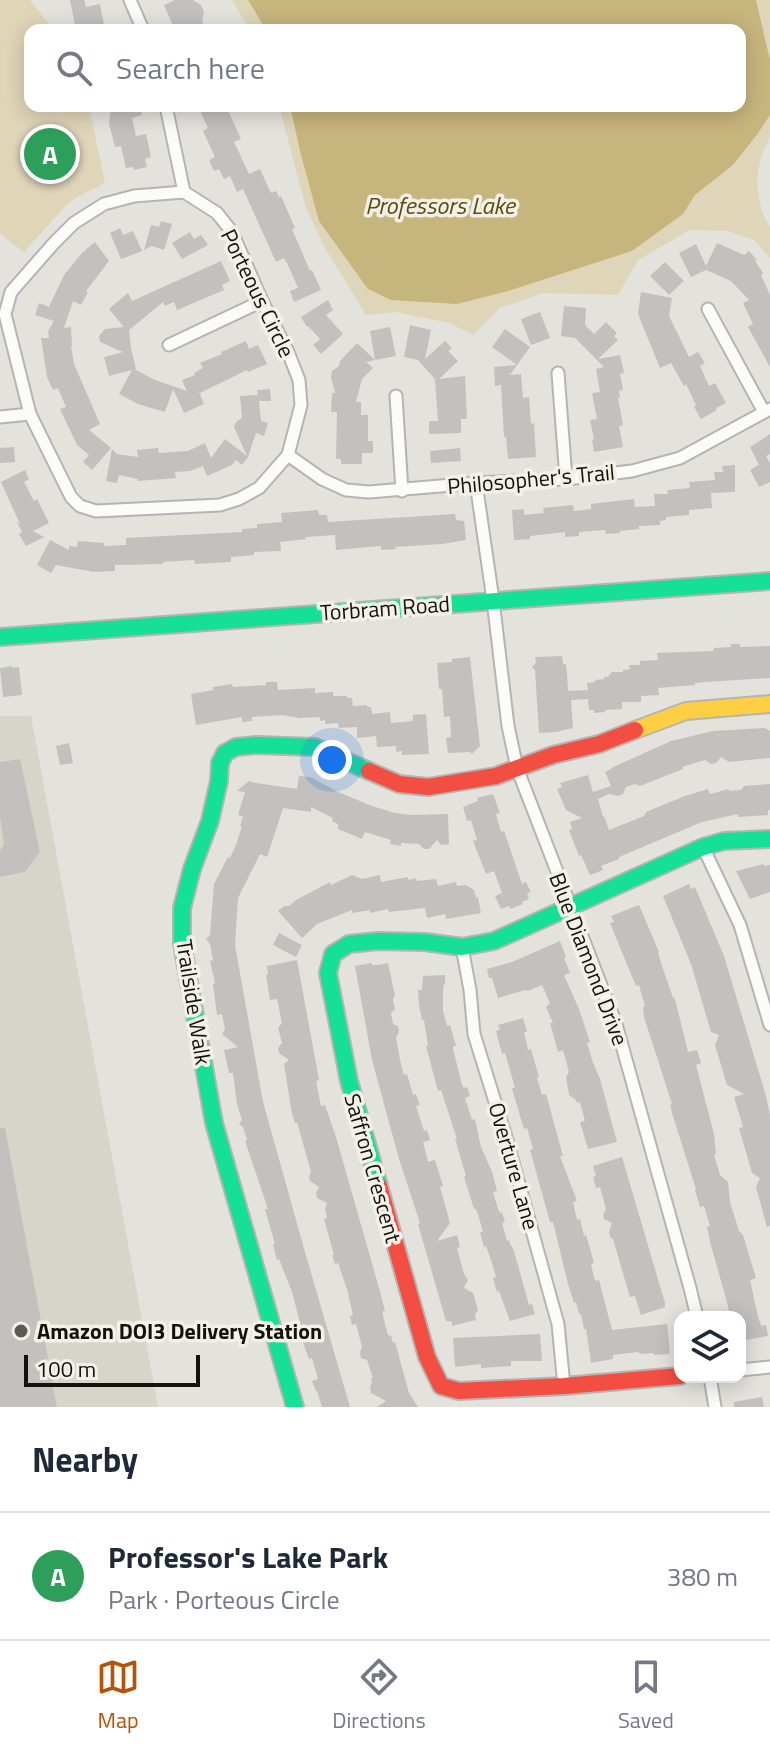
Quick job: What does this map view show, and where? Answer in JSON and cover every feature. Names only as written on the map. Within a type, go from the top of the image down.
[{"type":"street","points":[[130,0],[140,24]]},
{"type":"street","points":[[167,112],[184,192]]},
{"type":"street","name":"Porteous Circle","points":[[184,192],[217,213],[232,232],[262,301],[299,380],[301,405],[288,455],[259,488],[220,505],[96,511],[80,506],[71,497],[30,414],[5,314],[11,292],[35,263],[74,223],[104,204],[134,196],[184,192]]},
{"type":"street","points":[[169,345],[262,301]]},
{"type":"street","points":[[708,309],[767,411]]},
{"type":"street","points":[[558,373],[566,479]]},
{"type":"street","points":[[396,396],[402,491]]},
{"type":"street","name":"Philosopher's Trail","points":[[288,455],[322,479],[346,490],[369,492],[566,479],[632,471],[680,458],[767,411]]},
{"type":"street","points":[[0,417],[30,414]]},
{"type":"street","name":"Blue Diamond Drive","points":[[476,483],[508,726],[517,768],[616,1024],[695,1311]]},
{"type":"street","name":"Torbram Road","points":[[0,637],[770,581]]},
{"type":"street","name":"Trailside Walk","points":[[295,1407],[214,1123],[182,943],[182,908],[192,869],[210,821],[220,763],[225,753],[236,747],[256,745],[315,747],[399,784],[428,787],[496,776],[553,755],[599,744],[686,711],[770,704]]},
{"type":"street","name":"Saffron Crescent","points":[[674,1377],[459,1391],[441,1386],[427,1357],[349,1081],[328,973],[333,954],[349,944],[425,942],[462,947],[494,941],[703,847],[724,841],[770,839]]},
{"type":"street","points":[[703,847],[740,925],[770,1025]]},
{"type":"street","name":"Overture Lane","points":[[462,947],[474,1034],[558,1324],[564,1386]]},
{"type":"street","points":[[746,1369],[770,1367]]},
{"type":"street","points":[[711,1383],[715,1407]]},
{"type":"shaded area","points":[[0,0],[30,0],[48,24],[24,24],[24,112],[90,112],[105,183],[66,205],[24,252],[0,234]]},
{"type":"shaded area","points":[[232,0],[248,0],[262,24],[246,24]]},
{"type":"shaded area","points":[[756,0],[770,0],[770,60],[769,57]]},
{"type":"shaded area","points":[[281,112],[291,112],[300,151],[580,267],[632,251],[683,214],[695,195],[733,165],[770,115],[770,134],[759,166],[758,184],[760,203],[770,227],[770,258],[754,240],[728,231],[690,230],[638,260],[618,295],[543,293],[500,308],[473,335],[449,323],[395,312],[366,315],[325,248],[306,208]]},
{"type":"shaded area","points":[[0,716],[31,716],[158,1407],[0,1407]]},
{"type":"water","name":"Professors Lake","points":[[248,0],[756,0],[770,60],[770,115],[733,165],[695,195],[683,214],[632,251],[457,304],[391,300],[368,289],[319,221],[291,112],[746,112],[746,24],[262,24]]},
{"type":"building","points":[[70,0],[84,0],[86,7],[100,4],[104,24],[75,24]]},
{"type":"building","points":[[175,0],[193,0],[201,5],[203,24],[172,24],[164,5]]},
{"type":"building","points":[[110,112],[141,112],[142,115],[132,118],[136,136],[146,134],[151,157],[145,159],[147,167],[126,168],[121,146],[115,147],[109,124]]},
{"type":"building","points":[[201,112],[229,112],[241,139],[234,142],[249,174],[260,169],[271,193],[276,191],[281,196],[295,228],[292,229],[321,290],[294,302],[290,291],[298,288],[289,267],[284,258],[276,262],[243,189],[237,192],[230,176],[224,179],[219,169],[214,171],[209,160],[215,157],[203,131],[208,128]]},
{"type":"building","points":[[161,221],[172,224],[164,250],[152,246],[144,250],[151,225],[159,227]]},
{"type":"building","points":[[120,228],[123,235],[133,231],[142,251],[121,259],[110,233]]},
{"type":"building","points":[[190,232],[194,239],[201,235],[208,245],[182,259],[172,243]]},
{"type":"building","points":[[95,242],[109,261],[86,291],[81,305],[73,301],[64,328],[71,327],[74,364],[100,424],[89,430],[111,448],[92,470],[83,462],[89,455],[77,445],[60,409],[66,407],[58,388],[53,390],[47,377],[41,338],[49,338],[48,331],[54,321],[35,315],[39,303],[49,307],[64,275]]},
{"type":"building","points":[[717,243],[744,255],[749,251],[763,273],[761,275],[770,295],[770,367],[748,327],[753,324],[743,303],[749,300],[731,281],[706,270],[691,277],[679,253],[696,244],[706,266]]},
{"type":"building","points":[[221,261],[230,281],[222,285],[224,290],[177,310],[174,302],[165,306],[163,302],[129,330],[134,369],[187,391],[182,380],[203,368],[200,363],[246,341],[249,349],[258,345],[267,364],[247,370],[198,394],[204,404],[184,413],[173,389],[165,412],[119,394],[132,370],[109,376],[104,357],[123,352],[100,342],[99,336],[105,329],[124,327],[109,309],[128,293],[132,301]]},
{"type":"building","points":[[665,262],[684,281],[669,295],[650,276]]},
{"type":"building","points":[[641,292],[672,298],[669,316],[689,357],[698,352],[705,363],[700,366],[709,386],[715,383],[726,403],[701,419],[686,384],[684,386],[671,363],[660,368],[638,314]]},
{"type":"building","points":[[328,300],[333,310],[326,315],[343,334],[321,354],[313,345],[320,339],[301,317]]},
{"type":"building","points":[[564,306],[586,308],[585,325],[594,334],[606,322],[617,333],[614,336],[618,340],[598,359],[620,355],[624,373],[620,374],[623,390],[619,391],[618,398],[623,447],[594,452],[590,420],[597,419],[592,393],[600,392],[596,369],[604,367],[575,338],[561,336]]},
{"type":"building","points":[[540,312],[550,338],[531,345],[521,319]]},
{"type":"building","points":[[410,325],[431,330],[425,359],[445,341],[452,348],[448,351],[458,361],[439,379],[465,376],[467,419],[461,419],[461,433],[429,434],[429,421],[438,421],[435,379],[418,360],[404,357]]},
{"type":"building","points":[[390,327],[396,356],[375,360],[370,331]]},
{"type":"building","points":[[505,329],[530,347],[510,375],[521,374],[523,398],[529,397],[536,457],[508,459],[501,385],[495,386],[494,367],[517,365],[492,347]]},
{"type":"building","points":[[357,343],[375,360],[366,362],[373,368],[362,379],[356,402],[361,402],[361,415],[368,415],[368,441],[373,441],[373,453],[362,453],[362,464],[341,464],[341,459],[336,459],[337,412],[331,412],[332,393],[335,393],[331,378],[332,371]]},
{"type":"building","points":[[270,389],[271,401],[259,401],[261,421],[268,423],[264,436],[256,433],[248,457],[242,465],[236,460],[232,465],[207,476],[203,466],[175,472],[176,478],[138,481],[119,475],[117,483],[106,481],[112,449],[117,454],[138,457],[137,450],[158,448],[159,453],[188,451],[205,443],[211,458],[225,439],[247,456],[234,427],[242,418],[240,396],[258,395],[257,390]]},
{"type":"building","points":[[770,434],[770,454],[766,456],[770,463],[770,482],[759,487],[750,470],[759,465],[750,447]]},
{"type":"building","points":[[14,447],[15,462],[0,463],[0,448]]},
{"type":"building","points":[[460,448],[461,461],[431,463],[430,451]]},
{"type":"building","points":[[735,465],[735,492],[711,493],[712,508],[689,510],[689,515],[666,517],[660,525],[639,526],[639,529],[620,533],[606,534],[605,530],[579,532],[579,536],[565,537],[565,532],[514,540],[512,510],[524,509],[524,515],[544,513],[543,508],[573,505],[574,511],[591,509],[591,504],[634,499],[635,507],[655,506],[654,494],[690,488],[689,482],[715,480],[714,472],[723,472],[722,466]]},
{"type":"building","points":[[25,470],[29,479],[24,482],[49,523],[33,531],[44,537],[26,546],[17,522],[20,524],[1,482]]},
{"type":"building","points":[[318,510],[319,515],[327,515],[328,522],[455,514],[456,520],[464,521],[466,540],[396,549],[381,550],[381,546],[336,550],[335,535],[280,542],[281,551],[231,557],[231,562],[195,564],[194,560],[115,565],[115,571],[94,572],[56,565],[51,573],[37,565],[50,540],[69,550],[69,546],[77,547],[78,541],[104,543],[104,546],[126,545],[126,538],[242,532],[242,529],[257,528],[257,524],[282,522],[281,513]]},
{"type":"building","points":[[731,644],[740,644],[740,647],[770,646],[770,678],[658,688],[659,695],[641,696],[641,702],[622,702],[622,709],[605,712],[589,710],[588,699],[571,700],[573,728],[539,733],[535,670],[532,667],[536,663],[535,657],[562,656],[563,664],[566,664],[568,691],[588,690],[587,683],[604,679],[612,672],[623,672],[630,669],[629,665],[640,665],[640,661],[658,660],[657,653],[713,651],[714,648],[731,647]]},
{"type":"building","points":[[470,657],[480,746],[472,754],[448,753],[446,738],[451,737],[450,716],[444,717],[437,663]]},
{"type":"building","points":[[19,667],[22,695],[3,697],[0,668]]},
{"type":"building","points":[[266,682],[277,682],[278,690],[315,688],[315,693],[333,692],[333,696],[347,696],[352,698],[353,706],[371,707],[372,714],[390,712],[391,723],[413,721],[413,715],[426,714],[429,754],[402,755],[402,751],[396,752],[396,746],[377,747],[376,736],[357,738],[357,727],[339,728],[338,723],[325,724],[320,717],[282,715],[252,717],[252,721],[242,722],[242,717],[196,725],[191,694],[213,690],[213,687],[266,685]]},
{"type":"building","points":[[765,728],[770,731],[770,758],[729,762],[721,757],[711,764],[705,760],[640,786],[626,787],[623,794],[618,796],[609,794],[598,799],[609,830],[644,816],[646,812],[708,789],[710,794],[770,784],[768,815],[738,817],[738,814],[702,822],[619,857],[601,866],[603,870],[590,875],[569,830],[572,829],[570,822],[582,818],[566,810],[557,789],[562,787],[560,783],[588,775],[593,792],[611,786],[605,772],[611,768],[671,741],[713,731]]},
{"type":"building","points":[[69,743],[73,763],[60,765],[56,746]]},
{"type":"building","points":[[20,759],[40,852],[25,872],[0,877],[0,851],[4,844],[0,816],[0,762]]},
{"type":"building","points":[[299,776],[311,777],[338,792],[395,813],[448,814],[449,844],[441,845],[437,840],[429,849],[424,849],[419,844],[390,844],[391,840],[365,832],[362,839],[338,829],[333,818],[311,807],[311,812],[283,808],[267,857],[260,854],[238,898],[235,945],[263,1102],[350,1407],[322,1407],[312,1381],[318,1379],[301,1337],[292,1292],[277,1260],[265,1209],[268,1209],[243,1127],[239,1124],[242,1120],[233,1073],[229,1073],[224,1050],[238,1047],[222,1034],[225,1029],[222,1014],[217,1015],[210,961],[213,960],[206,939],[210,935],[214,884],[230,858],[242,826],[243,816],[238,815],[245,792],[237,791],[249,781],[297,789]]},
{"type":"building","points":[[493,794],[500,813],[496,814],[501,832],[504,831],[522,884],[526,882],[531,892],[527,893],[529,899],[523,904],[510,909],[509,906],[501,909],[495,896],[502,893],[494,871],[486,874],[473,841],[477,840],[471,820],[467,821],[463,807],[478,801],[477,798]]},
{"type":"building","points":[[770,865],[770,892],[750,899],[736,871]]},
{"type":"building","points":[[352,875],[362,879],[380,875],[381,882],[408,877],[408,880],[416,878],[417,881],[436,879],[438,886],[456,882],[457,886],[466,885],[474,890],[481,913],[446,919],[445,914],[427,918],[425,908],[370,913],[370,910],[352,913],[352,910],[317,924],[302,938],[278,911],[330,882],[331,885]]},
{"type":"building","points":[[689,884],[691,889],[695,887],[724,956],[766,1096],[770,1115],[770,1226],[767,1227],[756,1187],[760,1178],[752,1173],[739,1128],[743,1127],[734,1097],[744,1094],[727,1085],[715,1045],[719,1035],[711,1032],[691,964],[663,896]]},
{"type":"building","points":[[639,905],[675,999],[688,1052],[697,1050],[701,1063],[696,1065],[714,1134],[714,1155],[720,1175],[728,1182],[730,1202],[756,1278],[750,1280],[759,1321],[761,1326],[766,1325],[768,1336],[746,1340],[746,1311],[729,1311],[710,1242],[707,1227],[710,1226],[704,1206],[700,1207],[672,1113],[672,1104],[644,1017],[645,1006],[639,985],[636,986],[610,923],[614,922],[611,916]]},
{"type":"building","points":[[279,933],[302,945],[296,957],[273,945]]},
{"type":"building","points":[[560,941],[570,973],[564,975],[590,1042],[587,1043],[617,1142],[588,1149],[580,1122],[585,1121],[580,1102],[577,1103],[569,1095],[566,1077],[569,1072],[563,1050],[558,1052],[550,1023],[553,1023],[546,1007],[550,1003],[542,985],[498,998],[487,969],[512,962]]},
{"type":"building","points":[[297,960],[321,1106],[325,1105],[336,1137],[379,1288],[388,1335],[395,1342],[409,1393],[418,1407],[377,1407],[386,1401],[371,1393],[373,1378],[367,1360],[361,1358],[362,1347],[356,1324],[352,1325],[347,1289],[332,1255],[324,1219],[327,1218],[327,1203],[317,1198],[319,1187],[310,1181],[311,1172],[292,1114],[284,1064],[289,1060],[279,1053],[278,1048],[282,1043],[278,1028],[282,1023],[277,999],[270,1000],[266,975],[267,966]]},
{"type":"building","points":[[388,963],[395,996],[395,1009],[391,1013],[393,1024],[398,1026],[396,1037],[400,1060],[404,1075],[407,1074],[413,1095],[416,1094],[420,1105],[416,1106],[430,1140],[423,1142],[428,1162],[435,1160],[450,1223],[437,1241],[457,1235],[460,1247],[457,1248],[468,1280],[464,1288],[473,1293],[478,1310],[476,1320],[452,1326],[452,1322],[446,1321],[372,1060],[355,966]]},
{"type":"building","points":[[445,975],[443,1011],[456,1046],[453,1049],[462,1085],[467,1087],[470,1096],[465,1098],[492,1172],[497,1191],[493,1192],[505,1222],[502,1223],[507,1241],[512,1246],[529,1305],[532,1304],[535,1314],[510,1321],[497,1292],[493,1278],[496,1277],[464,1177],[457,1139],[441,1090],[438,1091],[426,1046],[418,990],[422,990],[423,976]]},
{"type":"building","points":[[523,1018],[528,1050],[531,1049],[542,1095],[546,1094],[563,1156],[560,1156],[577,1201],[573,1202],[577,1220],[580,1219],[586,1235],[594,1263],[591,1264],[595,1281],[599,1280],[612,1330],[667,1324],[670,1354],[638,1352],[613,1355],[613,1359],[591,1363],[586,1329],[568,1284],[553,1222],[550,1222],[530,1150],[533,1149],[527,1128],[524,1129],[505,1053],[502,1054],[496,1031],[500,1030],[498,1025]]},
{"type":"building","name":"Amazon DOI3 Delivery Station","points":[[0,1128],[5,1128],[57,1407],[0,1407]]},
{"type":"building","points":[[622,1157],[665,1303],[665,1307],[641,1315],[635,1296],[630,1297],[610,1237],[612,1223],[604,1219],[606,1209],[600,1187],[596,1188],[593,1177],[596,1176],[593,1166]]},
{"type":"building","points":[[540,1334],[542,1361],[511,1361],[511,1366],[481,1368],[481,1364],[455,1367],[453,1338]]},
{"type":"building","points":[[762,1397],[764,1407],[734,1407],[734,1402]]},
{"type":"traffic: fast","points":[[0,637],[770,581]]},
{"type":"traffic: fast","points":[[295,1407],[214,1123],[182,943],[182,908],[192,869],[210,821],[220,763],[225,753],[236,747],[256,745],[315,747],[369,771]]},
{"type":"traffic: fast","points":[[379,1186],[349,1081],[328,973],[333,954],[349,944],[378,941],[462,947],[494,941],[703,847],[724,841],[770,839]]},
{"type":"traffic: slow","points":[[635,730],[686,711],[770,704]]},
{"type":"traffic: jam","points":[[369,771],[399,784],[428,787],[496,776],[635,730]]},
{"type":"traffic: jam","points":[[379,1186],[427,1357],[441,1386],[459,1391],[674,1377]]},
{"type":"place","name":"Professor's Lake Park","points":[[50,154]]},
{"type":"place","name":"Amazon DOI3 Delivery Station","points":[[21,1331]]}]
